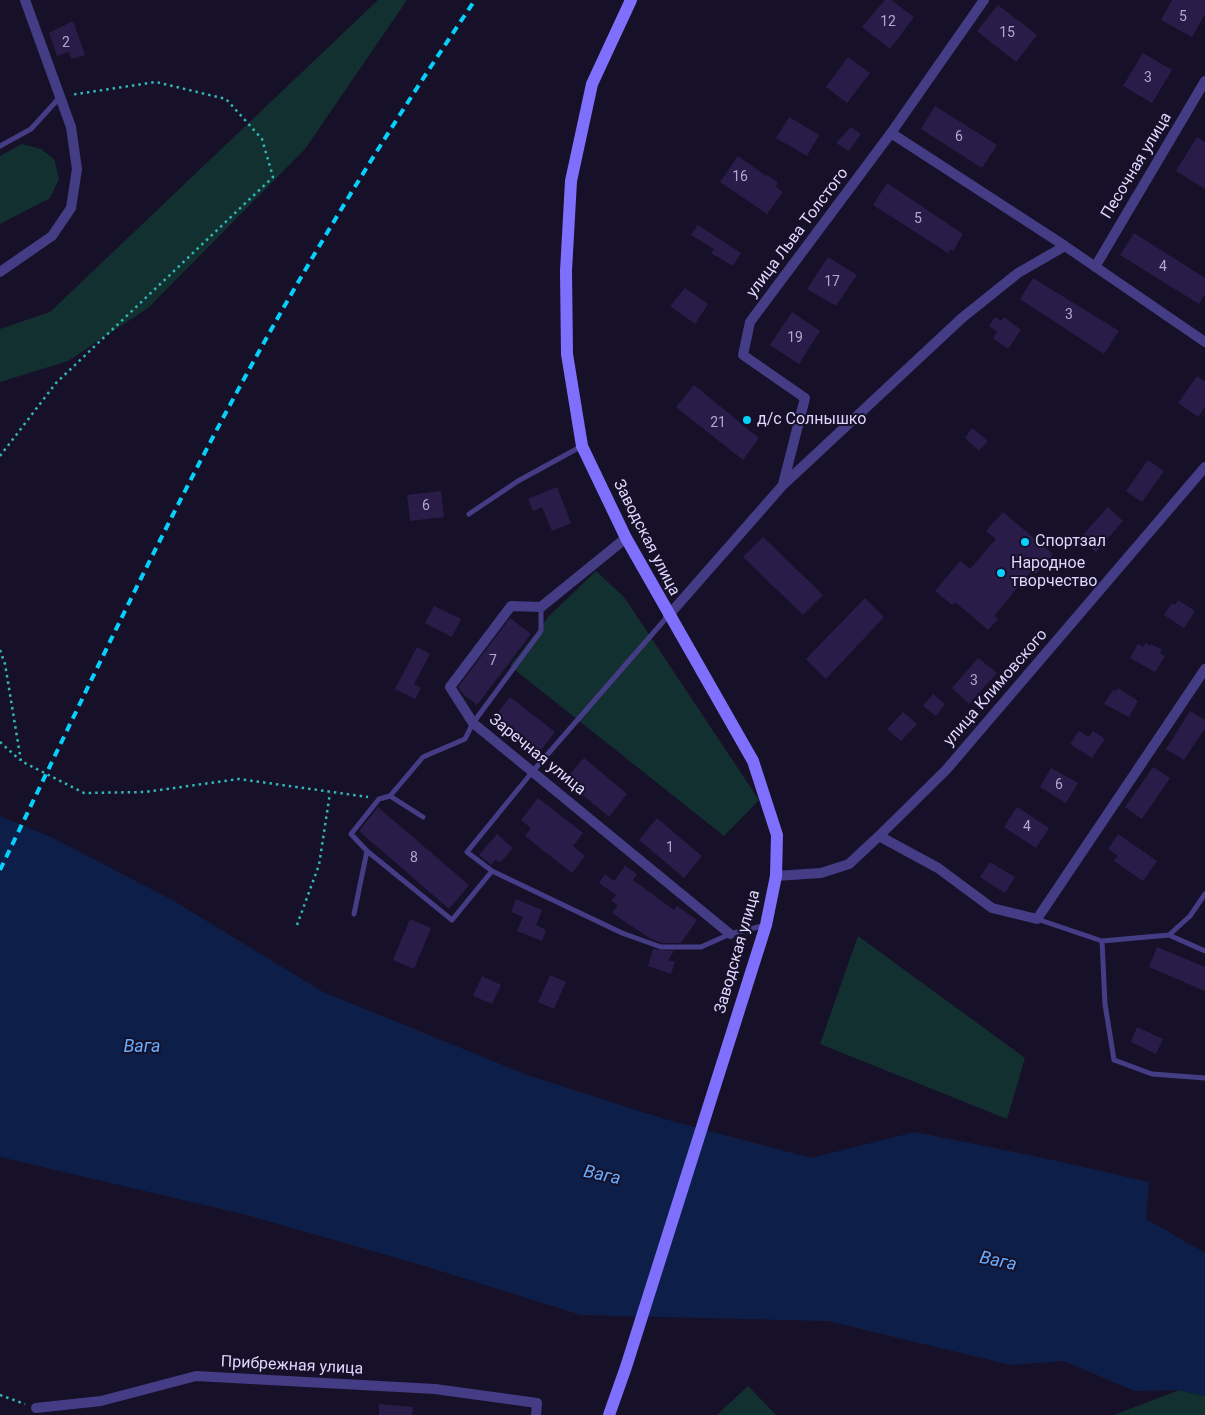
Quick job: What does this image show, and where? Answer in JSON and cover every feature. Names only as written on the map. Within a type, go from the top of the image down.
[{"type":"main road","name":"Заводская улица","points":[[608,1415],[626,1367],[766,925],[776,876],[777,835],[753,761],[668,616],[626,538],[582,446],[568,354],[566,271],[571,181],[592,84],[630,0]]},
{"type":"street","points":[[0,272],[52,236],[71,208],[77,169],[71,128],[25,0]]},
{"type":"street","name":"улица Льва Толстого","points":[[783,485],[805,398],[743,355],[750,322],[891,133],[984,0]]},
{"type":"street","name":"Песочная улица","points":[[1095,267],[1205,81]]},
{"type":"street","points":[[891,133],[1065,246],[1205,342]]},
{"type":"street","points":[[668,616],[783,485],[962,318],[1018,273],[1065,246]]},
{"type":"street","name":"улица Климовского","points":[[776,876],[821,873],[849,864],[880,836],[946,770],[1205,467]]},
{"type":"street","points":[[541,607],[626,538]]},
{"type":"street","name":"Заречная улица","points":[[541,607],[511,606],[450,687],[473,724],[533,771],[730,934]]},
{"type":"street","points":[[880,836],[938,868],[992,908],[1037,919],[1205,669]]},
{"type":"street","name":"Прибрежная улица","points":[[36,1408],[101,1401],[196,1376],[435,1389],[537,1403],[536,1415]]},
{"type":"lane","points":[[0,146],[31,129],[61,97]]},
{"type":"lane","points":[[469,514],[518,481],[582,446]]},
{"type":"lane","points":[[492,871],[452,920],[367,851],[351,834],[379,799],[390,796],[424,757],[465,739],[473,724],[542,631],[541,607]]},
{"type":"lane","points":[[668,616],[533,771],[467,852],[492,871],[622,933],[661,947],[701,947],[730,934],[766,925]]},
{"type":"lane","points":[[390,796],[422,817]]},
{"type":"lane","points":[[354,914],[367,851]]},
{"type":"lane","points":[[1169,934],[1190,916],[1205,894]]},
{"type":"lane","points":[[1037,919],[1102,940],[1169,934],[1205,951]]},
{"type":"lane","points":[[1102,940],[1105,1004],[1114,1060],[1152,1074],[1205,1078]]},
{"type":"path","points":[[0,456],[56,382],[273,177],[262,139],[226,99],[156,82],[61,97]]},
{"type":"path","points":[[0,650],[5,664],[21,761]]},
{"type":"path","points":[[0,742],[21,761],[84,793],[145,792],[239,779],[379,799]]},
{"type":"path","points":[[297,925],[319,865],[330,793]]},
{"type":"path","points":[[0,1395],[36,1408]]},
{"type":"green space","points":[[378,0],[407,0],[305,149],[148,308],[68,361],[0,382],[0,329],[50,312]]},
{"type":"green space","points":[[22,144],[41,149],[54,159],[59,179],[50,198],[0,224],[0,156]]},
{"type":"green space","points":[[596,571],[624,597],[759,800],[724,836],[510,666],[549,616]]},
{"type":"green space","points":[[858,936],[1025,1058],[1007,1119],[820,1044]]},
{"type":"green space","points":[[748,1386],[776,1415],[717,1415]]},
{"type":"green space","points":[[1179,1390],[1205,1396],[1205,1415],[1114,1415]]},
{"type":"water","name":"Вага","points":[[0,816],[51,837],[174,901],[323,992],[527,1075],[664,1119],[811,1158],[915,1132],[1149,1182],[1146,1219],[1205,1253],[1205,1396],[1179,1390],[1135,1391],[1064,1361],[1011,1365],[828,1321],[581,1315],[415,1263],[247,1215],[0,1157]]},
{"type":"building","points":[[885,0],[891,0],[914,17],[890,49],[862,27]]},
{"type":"building","points":[[1172,0],[1205,0],[1205,14],[1192,37],[1161,20]]},
{"type":"building","points":[[998,5],[1037,35],[1016,62],[977,31]]},
{"type":"building","points":[[73,21],[85,55],[71,59],[69,52],[57,56],[49,33]]},
{"type":"building","points":[[1143,53],[1172,70],[1152,103],[1123,86]]},
{"type":"building","points":[[848,57],[870,73],[847,103],[826,87]]},
{"type":"building","points":[[935,106],[997,145],[982,168],[921,129]]},
{"type":"building","points":[[789,117],[819,135],[807,156],[776,138]]},
{"type":"building","points":[[851,127],[861,134],[849,151],[836,143]]},
{"type":"building","points":[[1197,137],[1205,142],[1205,189],[1176,171]]},
{"type":"building","points":[[738,156],[766,176],[778,182],[776,187],[783,192],[767,214],[720,182]]},
{"type":"building","points":[[887,183],[963,234],[953,251],[950,249],[948,253],[873,205]]},
{"type":"building","points":[[698,225],[741,253],[733,266],[711,253],[714,249],[691,235]]},
{"type":"building","points":[[1134,233],[1205,278],[1205,294],[1199,304],[1120,255]]},
{"type":"building","points":[[828,257],[857,275],[836,306],[807,289]]},
{"type":"building","points":[[1033,278],[1119,331],[1104,354],[1020,299]]},
{"type":"building","points":[[685,288],[708,304],[695,324],[670,306]]},
{"type":"building","points":[[792,312],[820,331],[799,364],[770,345]]},
{"type":"building","points":[[995,317],[1001,321],[1004,317],[1021,330],[1008,349],[993,338],[997,332],[989,326]]},
{"type":"building","points":[[1197,376],[1205,381],[1205,407],[1198,417],[1178,403]]},
{"type":"building","points":[[694,385],[759,438],[743,460],[676,407]]},
{"type":"building","points":[[972,428],[988,441],[979,451],[965,438]]},
{"type":"building","points":[[1148,460],[1164,471],[1142,502],[1126,491]]},
{"type":"building","points":[[557,487],[571,523],[552,531],[542,507],[533,511],[528,499]]},
{"type":"building","points":[[441,491],[444,517],[410,521],[407,495]]},
{"type":"building","points":[[1108,507],[1123,521],[1096,552],[1080,538]]},
{"type":"building","points":[[1003,512],[1053,554],[1036,574],[1032,570],[994,616],[998,619],[988,630],[955,602],[952,605],[935,591],[960,561],[970,569],[996,539],[986,531]]},
{"type":"building","points":[[763,537],[823,595],[803,615],[743,557]]},
{"type":"building","points":[[865,598],[884,617],[826,679],[806,659]]},
{"type":"building","points":[[1178,600],[1195,611],[1184,628],[1164,615],[1172,603],[1175,605]]},
{"type":"building","points":[[434,606],[461,619],[452,637],[425,623]]},
{"type":"building","points":[[510,618],[531,634],[477,705],[463,694],[458,687]]},
{"type":"building","points":[[1146,643],[1162,650],[1160,653],[1165,656],[1155,672],[1130,658],[1138,644],[1143,647]]},
{"type":"building","points":[[417,647],[430,654],[414,684],[421,688],[415,699],[395,689]]},
{"type":"building","points":[[978,658],[997,673],[969,704],[952,688]]},
{"type":"building","points":[[1118,688],[1138,701],[1129,717],[1104,704],[1113,690],[1116,691]]},
{"type":"building","points":[[933,694],[945,704],[936,716],[923,706]]},
{"type":"building","points":[[510,697],[555,732],[537,755],[493,719]]},
{"type":"building","points":[[1190,711],[1205,720],[1205,728],[1184,760],[1166,749]]},
{"type":"building","points":[[903,712],[917,724],[901,741],[887,729]]},
{"type":"building","points":[[1079,731],[1089,737],[1093,731],[1105,739],[1092,758],[1070,744]]},
{"type":"building","points":[[584,758],[627,794],[609,817],[565,780]]},
{"type":"building","points":[[1153,767],[1170,778],[1142,819],[1125,807]]},
{"type":"building","points":[[1051,768],[1078,783],[1066,803],[1040,787]]},
{"type":"building","points":[[538,798],[583,833],[573,846],[585,856],[572,873],[525,836],[531,828],[521,820]]},
{"type":"building","points":[[378,807],[469,885],[449,909],[359,831]]},
{"type":"building","points":[[1017,807],[1049,828],[1036,848],[1004,827]]},
{"type":"building","points":[[657,818],[702,856],[684,878],[639,840]]},
{"type":"building","points":[[497,834],[513,848],[501,862],[495,860],[491,865],[479,855]]},
{"type":"building","points":[[1118,834],[1157,861],[1143,881],[1114,861],[1118,856],[1108,849]]},
{"type":"building","points":[[990,862],[1015,877],[1005,893],[980,877]]},
{"type":"building","points":[[625,866],[637,874],[633,880],[674,910],[677,906],[697,920],[681,943],[662,943],[651,939],[612,913],[618,905],[611,901],[616,895],[599,883],[605,874],[614,881]]},
{"type":"building","points":[[516,899],[542,910],[536,925],[546,930],[542,941],[517,931],[523,917],[511,912]]},
{"type":"building","points":[[410,919],[431,928],[414,969],[393,960]]},
{"type":"building","points":[[1157,947],[1205,967],[1205,991],[1149,967]]},
{"type":"building","points":[[653,949],[674,951],[668,960],[675,962],[671,974],[648,966]]},
{"type":"building","points":[[550,975],[566,982],[554,1009],[538,1002]]},
{"type":"building","points":[[482,976],[501,985],[492,1004],[473,996]]},
{"type":"building","points":[[1137,1027],[1163,1039],[1156,1054],[1131,1042]]},
{"type":"building","points":[[379,1404],[413,1407],[412,1415],[379,1415]]},
{"type":"railway","points":[[0,870],[156,547],[256,357],[361,176],[475,0]]},
{"type":"place","name":"д/с Солнышко","points":[[747,420]]},
{"type":"place","name":"Спортзал","points":[[1025,542]]},
{"type":"place","name":"Народное творчество","points":[[1001,573]]}]
